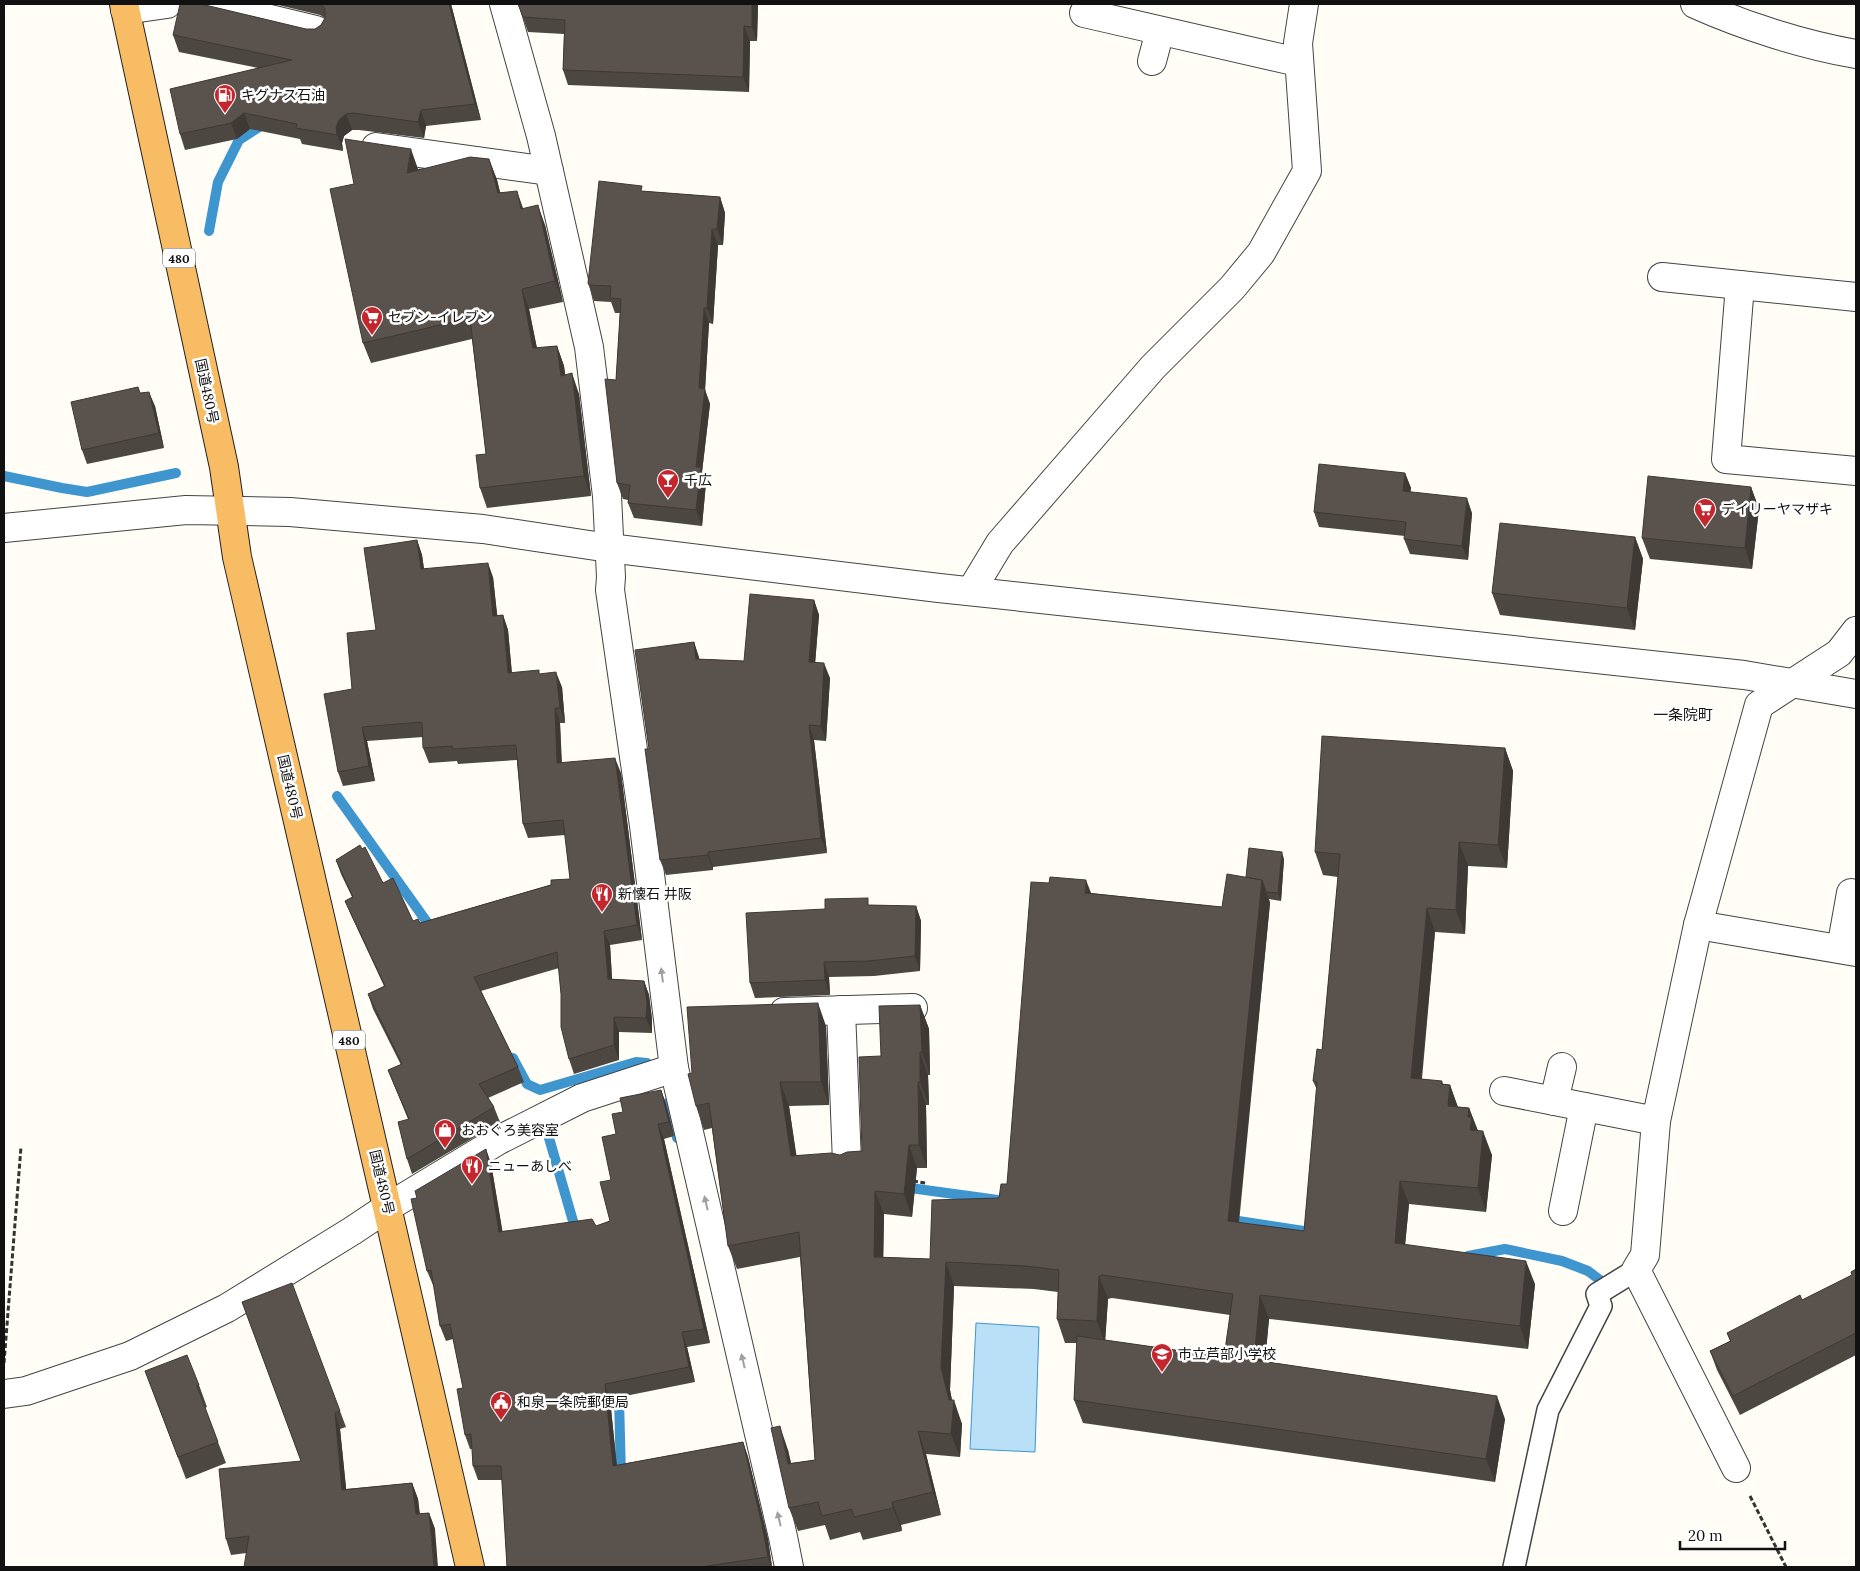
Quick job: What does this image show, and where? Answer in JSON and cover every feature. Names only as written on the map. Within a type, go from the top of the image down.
[{"type":"highway","name":"国道480号","points":[[125,7],[222,457],[237,558],[470,1567]]},
{"type":"street","points":[[125,7],[167,4]]},
{"type":"street","points":[[208,4],[316,30]]},
{"type":"street","points":[[504,4],[550,171],[589,347],[607,496],[610,590],[644,826],[674,1068],[784,1537],[789,1567]]},
{"type":"street","points":[[971,591],[1000,543],[1153,367],[1232,288],[1261,254],[1307,171],[1298,62],[1298,43],[1304,4]]},
{"type":"street","points":[[1695,4],[1729,19],[1834,50],[1856,54]]},
{"type":"street","points":[[1084,13],[1298,62]]},
{"type":"street","points":[[1152,61],[1160,31]]},
{"type":"street","points":[[357,145],[550,171]]},
{"type":"street","points":[[1662,277],[1856,297]]},
{"type":"street","points":[[1740,285],[1726,459],[1856,471]]},
{"type":"street","points":[[4,528],[186,510],[290,512],[483,529],[609,548],[971,591],[1734,674],[1856,694]]},
{"type":"street","points":[[1736,1468],[1636,1270],[1645,1255],[1656,1121],[1698,925],[1759,706],[1840,653],[1856,631]]},
{"type":"street","points":[[1698,925],[1849,950],[1851,893]]},
{"type":"street","points":[[764,1012],[913,1008]]},
{"type":"street","points":[[841,1010],[847,1163]]},
{"type":"street","points":[[667,1016],[696,1015]]},
{"type":"street","points":[[1554,1101],[1562,1067]]},
{"type":"street","points":[[4,1394],[26,1391],[130,1356],[227,1308],[499,1140],[582,1098],[674,1068]]},
{"type":"street","points":[[1504,1091],[1656,1121]]},
{"type":"street","points":[[1563,1210],[1584,1107]]},
{"type":"lane","points":[[1514,1567],[1548,1410],[1601,1306],[1597,1294],[1636,1270]]},
{"type":"path","points":[[4,1369],[21,1146]]},
{"type":"path","points":[[906,1180],[925,1183]]},
{"type":"path","points":[[1736,1468],[1786,1567]]},
{"type":"water","points":[[976,1323],[1039,1327],[1035,1452],[970,1449]]},
{"type":"building","points":[[180,4],[201,4],[306,29],[315,29],[321,25],[325,18],[325,9],[321,4],[449,4],[475,104],[421,110],[418,122],[353,113],[346,114],[339,120],[336,127],[337,135],[296,128],[297,124],[244,113],[231,123],[180,134],[170,89],[292,60],[173,35]]},
{"type":"building","points":[[518,4],[752,4],[752,27],[744,26],[743,77],[563,70],[565,20],[523,17]]},
{"type":"building","points":[[345,139],[411,149],[407,173],[470,157],[489,159],[498,193],[517,191],[521,209],[538,205],[555,281],[522,289],[533,348],[557,346],[561,376],[572,373],[584,476],[480,488],[476,455],[486,454],[470,318],[363,343],[330,189],[354,184]]},
{"type":"building","points":[[599,181],[642,186],[641,191],[720,197],[717,229],[712,229],[707,308],[704,308],[699,388],[705,389],[696,467],[701,467],[696,510],[628,503],[630,485],[617,483],[605,379],[616,380],[621,299],[610,298],[611,286],[589,285],[588,283]]},
{"type":"building","points":[[138,387],[140,393],[149,392],[159,433],[82,450],[71,402]]},
{"type":"building","points":[[1319,464],[1405,473],[1403,491],[1467,498],[1462,546],[1404,539],[1406,522],[1314,512]]},
{"type":"building","points":[[1648,476],[1751,487],[1745,548],[1642,538]]},
{"type":"building","points":[[1500,523],[1635,537],[1627,608],[1492,593]]},
{"type":"building","points":[[417,540],[421,569],[488,563],[493,616],[503,615],[508,673],[539,670],[539,674],[556,672],[560,708],[555,708],[557,763],[615,758],[637,925],[604,931],[608,979],[644,981],[647,1004],[646,1018],[614,1017],[614,1045],[569,1059],[561,1027],[561,994],[557,952],[474,977],[518,1067],[479,1084],[494,1107],[407,1159],[398,1122],[409,1119],[388,1070],[402,1064],[368,994],[385,986],[345,901],[353,897],[336,860],[360,845],[362,849],[365,847],[383,883],[393,878],[413,921],[418,919],[420,923],[551,885],[551,880],[570,879],[563,820],[523,824],[516,745],[453,749],[452,746],[423,748],[422,722],[362,727],[369,766],[338,772],[324,694],[352,689],[347,633],[376,630],[364,548]]},
{"type":"building","points":[[750,594],[814,600],[809,662],[824,663],[821,726],[809,725],[821,838],[708,852],[708,855],[660,860],[645,749],[649,749],[635,650],[694,642],[696,659],[744,661]]},
{"type":"building","points":[[1322,736],[1505,748],[1498,845],[1459,842],[1456,910],[1427,908],[1411,1078],[1442,1081],[1441,1084],[1450,1085],[1448,1106],[1469,1108],[1468,1117],[1472,1117],[1470,1130],[1483,1131],[1478,1188],[1400,1181],[1395,1243],[1526,1261],[1520,1326],[1260,1295],[1254,1360],[1497,1396],[1486,1459],[1074,1400],[1077,1336],[1224,1357],[1233,1294],[1103,1275],[1099,1276],[1097,1321],[1057,1319],[1059,1270],[1025,1266],[946,1262],[941,1367],[949,1400],[954,1400],[951,1434],[918,1431],[933,1492],[892,1502],[893,1508],[854,1517],[852,1509],[822,1516],[818,1502],[789,1508],[771,1428],[780,1426],[788,1464],[815,1460],[799,1232],[728,1246],[709,1103],[696,1106],[688,1074],[692,1073],[687,1007],[818,1003],[821,1082],[780,1082],[791,1156],[831,1153],[840,1155],[847,1152],[862,1151],[859,1057],[881,1056],[879,1006],[920,1005],[922,1052],[920,1052],[920,1082],[918,1082],[919,1145],[909,1145],[904,1194],[875,1191],[874,1257],[930,1259],[932,1200],[999,1198],[1001,1184],[1007,1184],[1031,882],[1049,883],[1050,877],[1086,880],[1085,893],[1222,907],[1227,874],[1262,880],[1228,1221],[1304,1231],[1317,1082],[1313,1081],[1317,1049],[1322,1050],[1340,854],[1315,852]]},
{"type":"building","points":[[1249,848],[1282,852],[1278,893],[1266,892],[1262,880],[1246,877]]},
{"type":"building","points":[[868,898],[868,905],[916,906],[915,956],[869,961],[824,962],[825,980],[750,983],[746,913],[825,909],[825,899]]},
{"type":"building","points":[[661,1090],[669,1122],[658,1124],[704,1329],[682,1332],[689,1367],[605,1384],[613,1466],[743,1442],[768,1557],[708,1567],[507,1567],[501,1466],[473,1466],[471,1434],[465,1435],[457,1389],[463,1388],[450,1324],[440,1326],[431,1270],[427,1271],[411,1199],[417,1198],[415,1191],[486,1149],[499,1232],[592,1219],[596,1226],[610,1221],[600,1182],[611,1180],[602,1137],[616,1134],[612,1114],[623,1112],[620,1098]]},
{"type":"building","points":[[1856,1269],[1856,1333],[1733,1396],[1710,1351],[1731,1341],[1727,1333],[1800,1295],[1802,1300],[1852,1275],[1851,1272]]},
{"type":"building","points":[[292,1283],[340,1411],[335,1413],[342,1490],[412,1483],[416,1514],[429,1513],[434,1567],[244,1567],[249,1536],[226,1539],[219,1469],[301,1461],[242,1302]]},
{"type":"building","points":[[187,1355],[218,1442],[178,1457],[145,1371]]},
{"type":"waterway","points":[[209,231],[218,182],[239,140],[264,124]]},
{"type":"waterway","points":[[4,476],[87,492],[176,473]]},
{"type":"waterway","points":[[337,796],[434,932]]},
{"type":"waterway","points":[[513,1058],[527,1084],[540,1090],[636,1062],[647,1063]]},
{"type":"waterway","points":[[667,1103],[677,1138]]},
{"type":"waterway","points":[[547,1131],[577,1235]]},
{"type":"waterway","points":[[903,1187],[998,1200]]},
{"type":"waterway","points":[[1225,1219],[1317,1233]]},
{"type":"waterway","points":[[1468,1256],[1505,1249],[1562,1261],[1588,1271],[1604,1283]]},
{"type":"waterway","points":[[614,1384],[619,1398],[621,1476]]},
{"type":"place","name":"キグナス石油","points":[[225,114]]},
{"type":"place","name":"セブン-イレブン","points":[[372,336]]},
{"type":"place","name":"千広","points":[[668,499]]},
{"type":"place","name":"デイリーヤマザキ","points":[[1705,528]]},
{"type":"place","name":"新懐石 井阪","points":[[602,913]]},
{"type":"place","name":"おおぐろ美容室","points":[[445,1149]]},
{"type":"place","name":"ニューあしべ","points":[[472,1185]]},
{"type":"place","name":"市立芦部小学校","points":[[1162,1373]]},
{"type":"place","name":"和泉一条院郵便局","points":[[501,1421]]},
{"type":"district","name":"一条院町","points":[[1683,714]]}]
